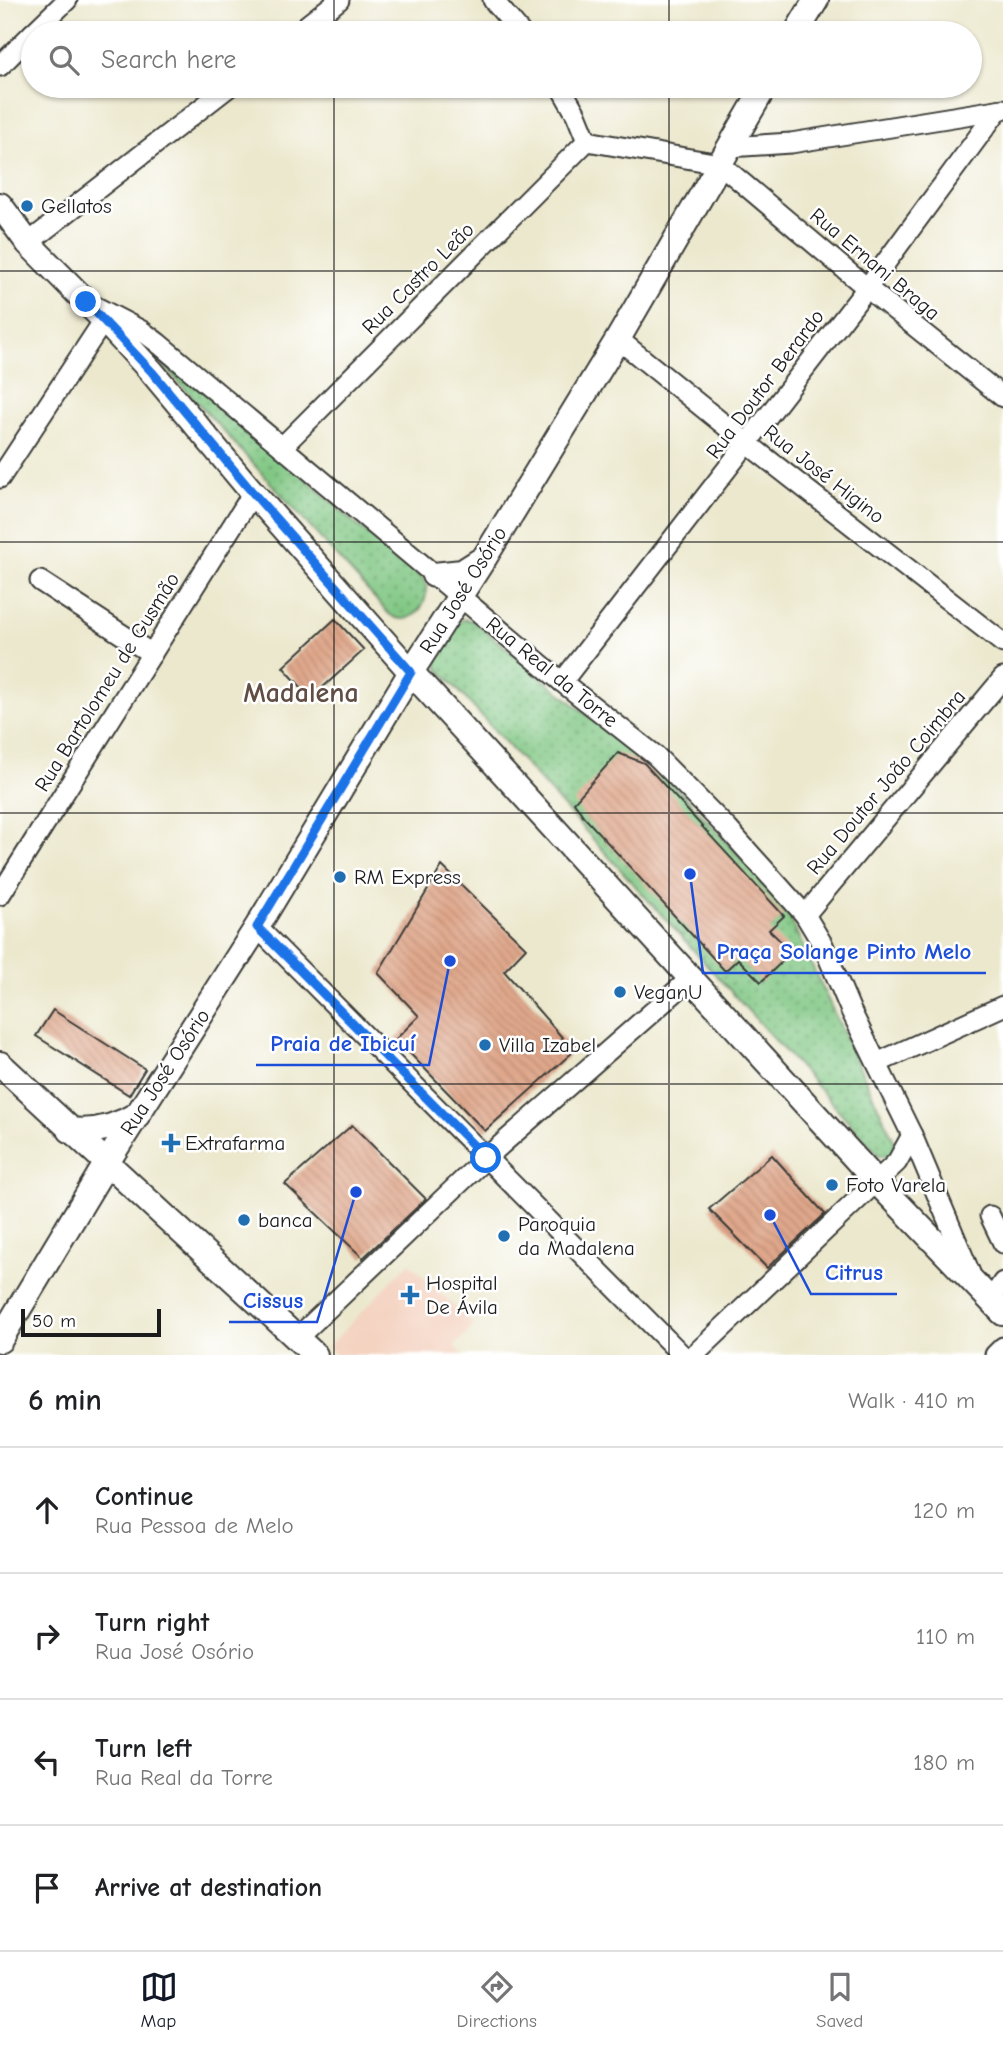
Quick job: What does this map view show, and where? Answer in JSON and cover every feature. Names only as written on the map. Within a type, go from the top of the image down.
[{"type":"main road","points":[[803,21],[816,0]]},
{"type":"main road","name":"Rua José Osório","points":[[0,1340],[106,1164],[257,927],[411,672],[485,557],[618,339],[758,98]]},
{"type":"main road","name":"Rua Real da Torre","points":[[0,205],[29,243],[152,372],[253,493],[411,672],[690,979],[876,1181],[993,1295]]},
{"type":"main road","points":[[0,215],[29,243]]},
{"type":"main road","points":[[434,575],[462,572],[485,557]]},
{"type":"main road","points":[[0,1065],[306,1347]]},
{"type":"main road","points":[[70,1130],[105,1129],[138,1114]]},
{"type":"street","points":[[45,21],[67,0]]},
{"type":"street","points":[[312,21],[339,0]]},
{"type":"street","points":[[493,0],[511,21]]},
{"type":"street","points":[[0,66],[21,45]]},
{"type":"street","points":[[29,243],[215,98]]},
{"type":"street","points":[[567,98],[587,141],[724,156],[1000,109]]},
{"type":"street","name":"Rua Doutor Berardo","points":[[562,682],[748,444],[1000,109]]},
{"type":"street","name":"Rua Castro Leão","points":[[282,447],[587,141]]},
{"type":"street","name":"Rua Ernani Braga","points":[[724,156],[867,288],[1003,397]]},
{"type":"street","name":"Rua Real da Torre","points":[[86,302],[142,331],[562,682],[656,756],[728,829],[805,915],[823,946],[851,1011],[993,1295]]},
{"type":"street","points":[[0,478],[104,320]]},
{"type":"street","name":"Rua José Higino","points":[[618,339],[1003,643]]},
{"type":"street","name":"Rua Bartolomeu de Gusmão","points":[[0,895],[253,493]]},
{"type":"street","points":[[40,581],[152,654]]},
{"type":"street","name":"Rua Doutor João Coimbra","points":[[805,915],[1003,678]]},
{"type":"street","points":[[257,927],[682,1355]]},
{"type":"street","points":[[306,1347],[486,1158],[690,979]]},
{"type":"street","points":[[877,1063],[1003,1006]]},
{"type":"street","points":[[694,1355],[897,1162],[912,1135]]},
{"type":"street","points":[[990,1216],[1003,1243]]},
{"type":"street","points":[[995,1355],[1003,1347]]},
{"type":"shaded area","name":"Hospital De Ávila","points":[[409,1263],[474,1326],[454,1346],[462,1355],[336,1355],[328,1347]]},
{"type":"green space","points":[[131,329],[282,457],[353,522],[423,579],[426,595],[419,610],[406,619],[389,614]]},
{"type":"green space","points":[[464,619],[473,621],[683,794],[784,906],[896,1145],[889,1157],[879,1155],[438,668],[436,658],[456,624]]},
{"type":"building","points":[[335,619],[364,650],[311,698],[283,667]]},
{"type":"building","points":[[618,753],[644,763],[784,916],[769,930],[792,952],[761,982],[738,959],[725,971],[584,817],[574,802]]},
{"type":"building","name":"Villa Izabel","points":[[442,866],[526,948],[504,971],[574,1051],[485,1131],[396,1039],[419,1016],[378,973]]},
{"type":"building","points":[[53,1010],[145,1069],[129,1095],[36,1036]]},
{"type":"building","points":[[352,1125],[426,1199],[363,1258],[285,1184]]},
{"type":"building","points":[[772,1155],[825,1214],[767,1268],[709,1209]]},
{"type":"place","name":"Gellatos","points":[[27,206]]},
{"type":"place","name":"Praça Solange Pinto Melo","points":[[690,874]]},
{"type":"place","name":"RM Express","points":[[340,877]]},
{"type":"place","name":"Praia de Ibicuí","points":[[450,961]]},
{"type":"place","name":"VeganU","points":[[620,992]]},
{"type":"place","name":"Villa Izabel","points":[[485,1045]]},
{"type":"place","name":"Extrafarma","points":[[171,1143]]},
{"type":"place","name":"Foto Varela","points":[[832,1185]]},
{"type":"place","name":"Cissus","points":[[356,1192]]},
{"type":"place","name":"Citrus","points":[[770,1215]]},
{"type":"place","name":"banca","points":[[244,1220]]},
{"type":"place","name":"Paroquia da Madalena","points":[[504,1236]]},
{"type":"place","name":"Hospital De Ávila","points":[[410,1295]]},
{"type":"district","name":"Madalena","points":[[301,693]]},
{"type":"route","points":[[86,302],[152,372],[247,486],[411,672],[257,927],[486,1158]]}]
